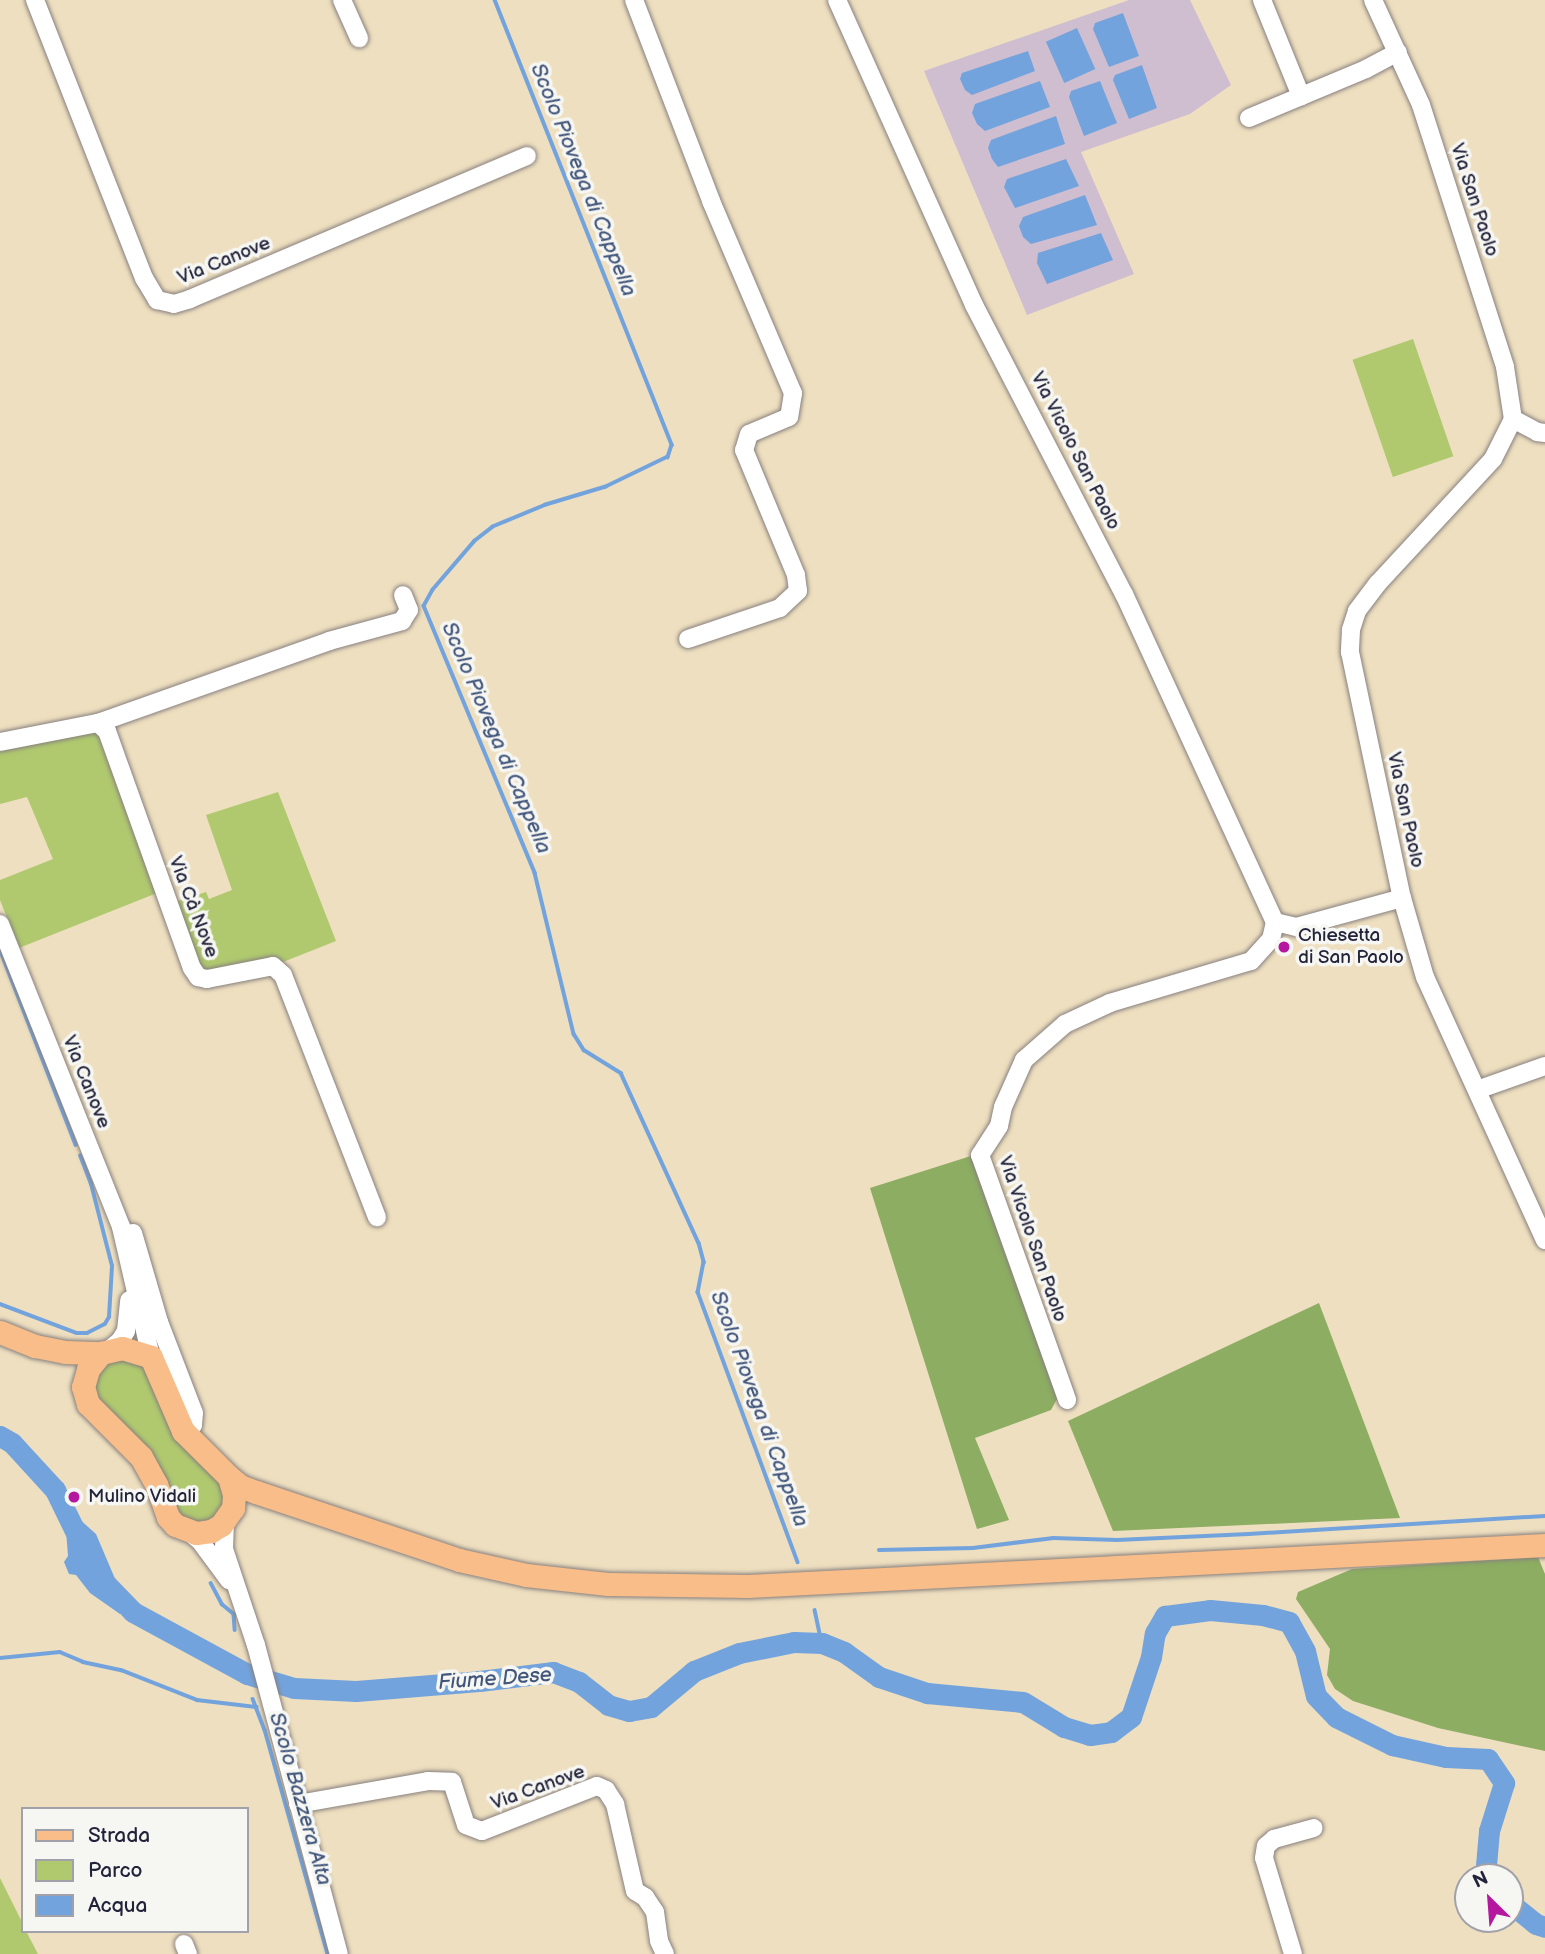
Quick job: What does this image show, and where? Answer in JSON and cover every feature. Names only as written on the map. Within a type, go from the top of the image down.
[{"type":"main road","points":[[0,1332],[35,1346],[65,1352],[132,1349],[151,1357],[183,1430],[240,1486],[318,1511],[394,1541],[494,1569],[565,1580],[654,1586],[748,1586],[1545,1545]]},
{"type":"main road","points":[[35,1346],[83,1387],[92,1410],[141,1457],[156,1484],[168,1517],[175,1525],[189,1532],[211,1531],[228,1517],[255,1506],[318,1511]]},
{"type":"main road","points":[[83,1387],[88,1369],[106,1351]]},
{"type":"main road","points":[[228,1517],[234,1495],[229,1477]]},
{"type":"street","name":"Via Canove","points":[[34,0],[144,278],[157,300],[174,304],[190,299],[527,156]]},
{"type":"street","points":[[342,0],[359,38]]},
{"type":"street","points":[[634,0],[711,201],[793,393],[789,416],[749,434],[744,450],[796,575],[798,590],[780,608],[688,639]]},
{"type":"street","name":"Via Vicolo San Paolo","points":[[837,0],[974,305],[1124,594],[1275,922],[1271,939],[1251,961],[1110,1003],[1065,1024],[1024,1060],[1003,1107],[999,1126],[980,1155],[1067,1400]]},
{"type":"street","points":[[1262,0],[1301,96]]},
{"type":"street","name":"Via San Paolo","points":[[1373,0],[1421,105],[1505,367],[1513,419],[1493,459],[1378,583],[1357,611],[1351,630],[1350,652],[1402,898],[1425,977],[1545,1240]]},
{"type":"street","points":[[1249,118],[1398,52]]},
{"type":"street","points":[[1513,419],[1537,432],[1545,433]]},
{"type":"street","points":[[0,743],[98,723],[329,641],[402,621],[410,610],[403,595]]},
{"type":"street","name":"Via Cà Nove","points":[[98,723],[107,731],[192,968],[198,977],[207,979],[273,966],[283,975],[377,1217]]},
{"type":"street","points":[[1275,922],[1296,927],[1402,898]]},
{"type":"street","name":"Via Canove","points":[[0,924],[121,1227],[151,1357]]},
{"type":"street","points":[[1477,1090],[1545,1066]]},
{"type":"street","points":[[109,1173],[142,1258],[159,1322],[190,1398],[195,1420],[183,1430]]},
{"type":"street","name":"Via Canove","points":[[106,1351],[120,1341],[129,1323],[129,1258]]},
{"type":"street","points":[[228,1517],[224,1549],[256,1644],[339,1954]]},
{"type":"street","points":[[189,1532],[212,1555],[244,1603]]},
{"type":"street","name":"Via Canove","points":[[298,1804],[428,1781],[452,1782],[466,1825],[482,1831],[597,1786],[606,1790],[615,1804],[635,1891],[646,1898],[655,1912],[659,1941],[665,1954]]},
{"type":"street","points":[[1293,1954],[1264,1858],[1266,1846],[1274,1839],[1314,1828]]},
{"type":"shaded area","points":[[1129,0],[1190,0],[1231,85],[1190,114],[1081,152],[1134,274],[1027,315],[924,71]]},
{"type":"green space","points":[[1413,339],[1453,456],[1393,477],[1352,360]]},
{"type":"green space","points":[[97,732],[157,893],[19,948],[0,900],[0,880],[53,859],[27,797],[0,804],[0,749]]},
{"type":"green space","points":[[278,792],[336,941],[273,966],[207,979],[168,904],[206,892],[209,899],[232,890],[206,815]]},
{"type":"green space","points":[[974,1155],[1058,1397],[1051,1410],[975,1438],[1009,1520],[977,1529],[870,1188]]},
{"type":"green space","points":[[1319,1303],[1400,1518],[1113,1531],[1068,1421]]},
{"type":"green space","points":[[114,1358],[145,1366],[225,1488],[223,1511],[202,1525],[179,1516],[102,1409],[93,1388],[99,1369]]},
{"type":"green space","points":[[1538,1557],[1545,1574],[1545,1751],[1438,1728],[1353,1701],[1335,1689],[1327,1675],[1330,1649],[1296,1599],[1298,1592],[1352,1569]]},
{"type":"green space","points":[[0,1878],[21,1920],[21,1933],[27,1933],[38,1954],[0,1954]]},
{"type":"water","points":[[1123,13],[1139,56],[1109,67],[1093,29],[1095,23]]},
{"type":"water","points":[[1077,28],[1095,69],[1064,83],[1046,42]]},
{"type":"water","points":[[1028,51],[1035,71],[972,95],[965,90],[960,79],[962,73]]},
{"type":"water","points":[[1142,65],[1157,108],[1129,119],[1113,80],[1115,75]]},
{"type":"water","points":[[1040,81],[1050,107],[985,131],[977,124],[972,113],[975,104]]},
{"type":"water","points":[[1100,81],[1117,123],[1084,136],[1069,97],[1071,91]]},
{"type":"water","points":[[1056,116],[1065,144],[998,167],[988,148],[991,140]]},
{"type":"water","points":[[1066,159],[1079,186],[1015,208],[1004,187],[1007,179]]},
{"type":"water","points":[[1085,195],[1097,225],[1031,244],[1023,237],[1019,226],[1023,217]]},
{"type":"water","points":[[1101,233],[1113,260],[1047,284],[1037,263],[1038,253]]},
{"type":"water","points":[[67,1505],[74,1518],[77,1517],[96,1534],[116,1581],[132,1598],[120,1614],[90,1593],[76,1575],[69,1574],[64,1562],[68,1556],[65,1518],[60,1508]]},
{"type":"waterway","name":"Scolo Piovega di Cappella","points":[[495,0],[672,445],[668,457],[606,487],[546,505],[493,527],[475,541],[433,590],[424,606],[535,873],[574,1034],[584,1050],[621,1073],[699,1243],[704,1262],[698,1292],[798,1562]]},
{"type":"waterway","points":[[0,949],[76,1145]]},
{"type":"waterway","points":[[0,1304],[77,1333],[87,1333],[105,1324],[109,1317],[112,1266],[91,1184],[80,1156]]},
{"type":"waterway","name":"Fiume Dese","points":[[0,1436],[12,1443],[55,1490],[75,1531]]},
{"type":"waterway","points":[[879,1550],[973,1548],[1053,1538],[1117,1540],[1545,1516]]},
{"type":"waterway","points":[[211,1583],[222,1604],[234,1614],[235,1630]]},
{"type":"waterway","name":"Fiume Dese","points":[[107,1585],[133,1612],[247,1674],[294,1688],[356,1691],[553,1672],[579,1682],[608,1705],[629,1711],[651,1707],[694,1671],[739,1653],[794,1642],[822,1643],[844,1652],[879,1677],[927,1693],[1023,1702],[1064,1727],[1090,1735],[1111,1732],[1131,1717],[1151,1657],[1155,1633],[1165,1616],[1210,1610],[1263,1615],[1289,1622],[1305,1651],[1316,1696],[1336,1717],[1392,1745],[1446,1757],[1488,1759],[1504,1783],[1489,1831],[1486,1863]]},
{"type":"waterway","name":"Scolo Piovega di Cappella","points":[[815,1610],[822,1643]]},
{"type":"waterway","name":"Scolo Bazzera Alta","points":[[0,1658],[60,1652],[83,1662],[121,1670],[197,1700],[257,1707]]},
{"type":"waterway","name":"Scolo Bazzera Alta","points":[[253,1699],[265,1730],[328,1954]]},
{"type":"waterway","name":"Fiume Dese","points":[[1524,1914],[1545,1927]]},
{"type":"place","name":"Chiesetta di San Paolo","points":[[1284,947]]},
{"type":"place","name":"Mulino Vidali","points":[[74,1497]]}]
